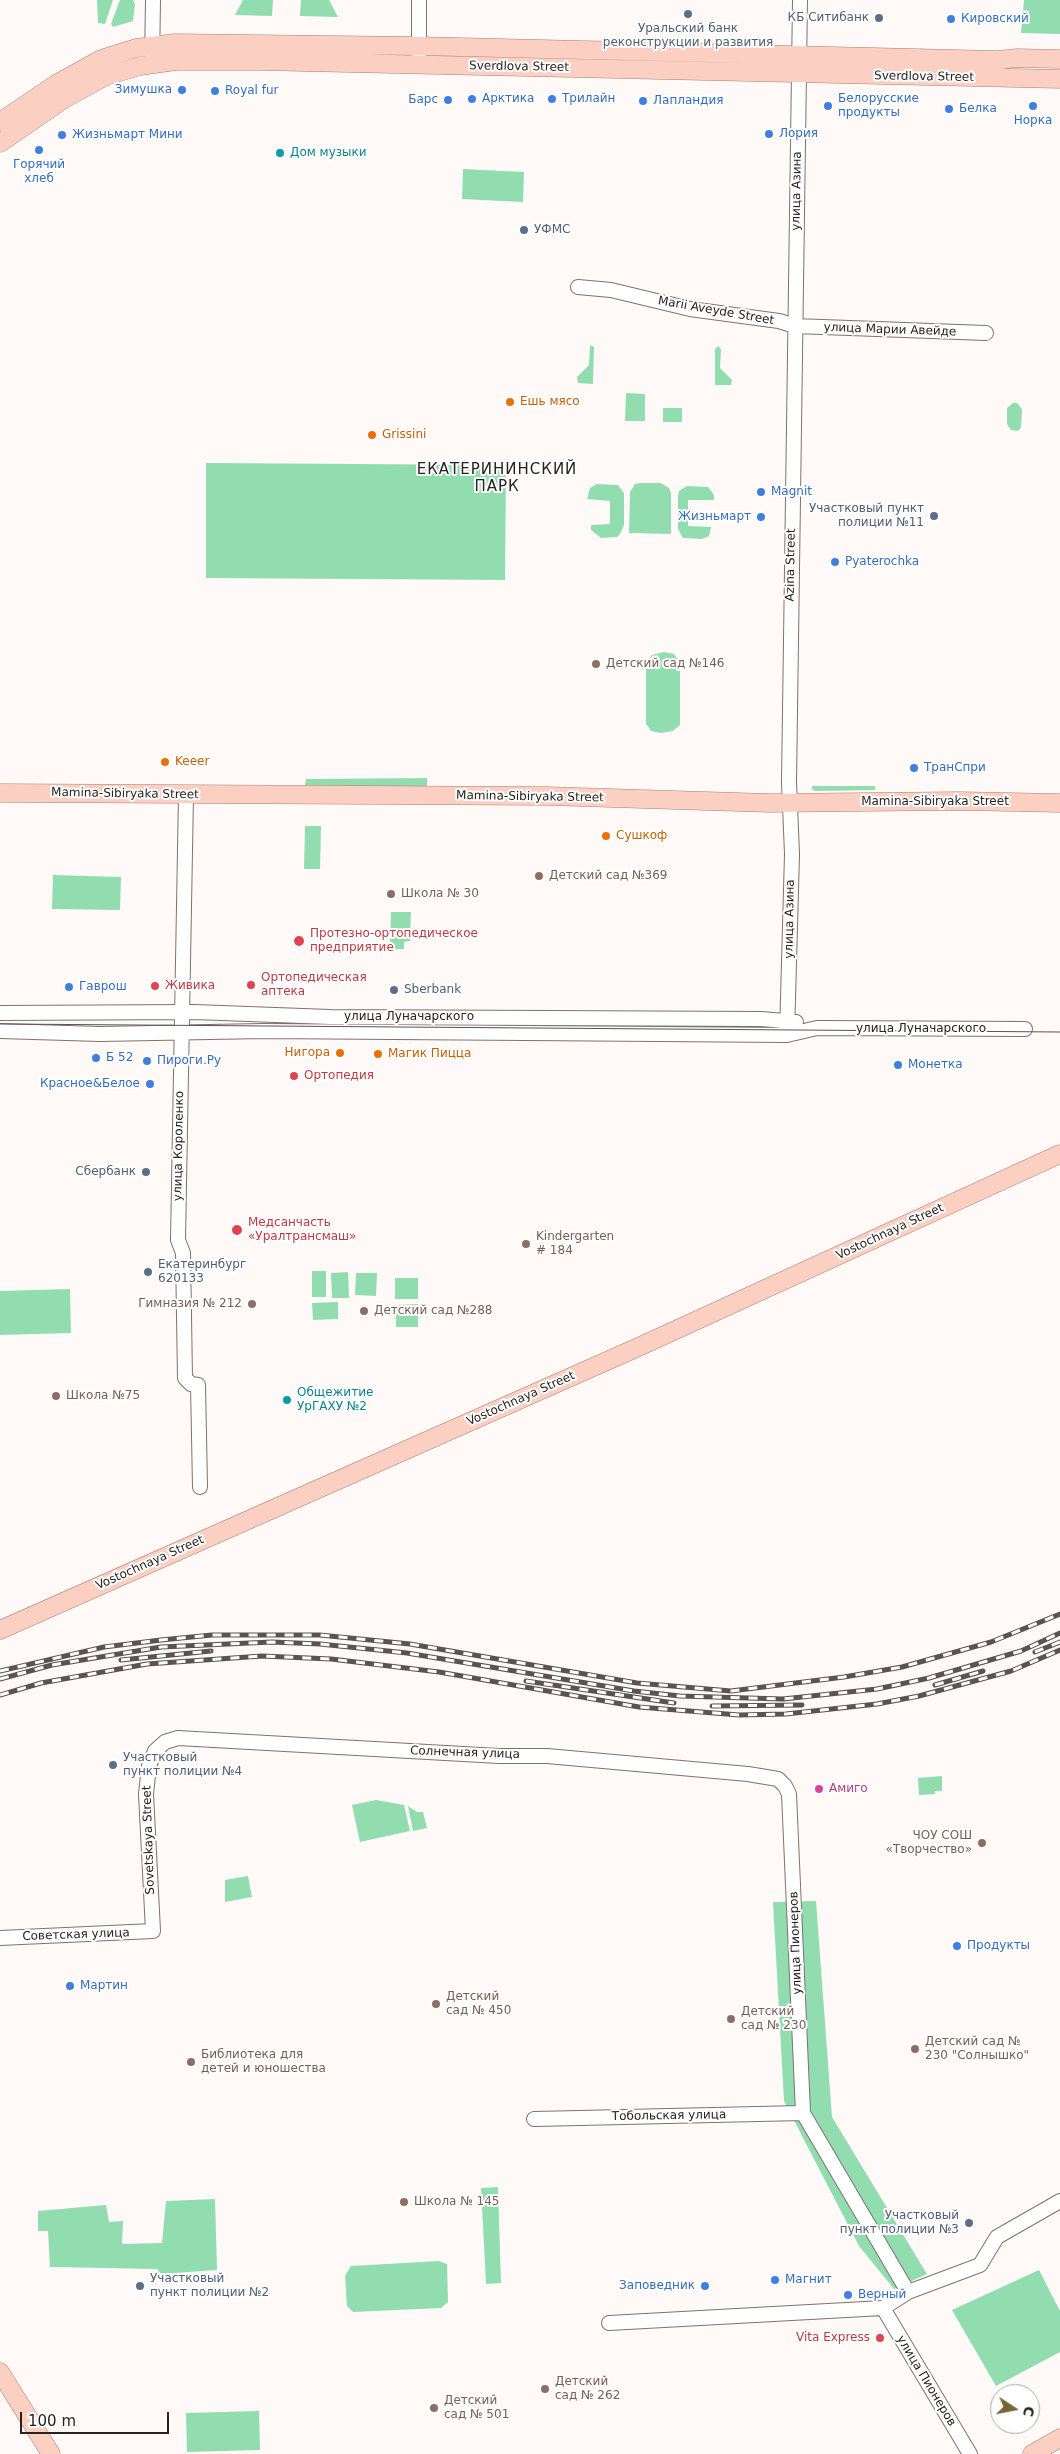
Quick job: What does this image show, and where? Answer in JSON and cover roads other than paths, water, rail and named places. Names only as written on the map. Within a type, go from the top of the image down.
[{"type":"main road","name":"Sverdlova Street","points":[[0,122],[56,84],[85,66],[101,59],[152,46],[197,42],[998,60],[1017,58],[1060,59]]},
{"type":"main road","name":"Sverdlova Street","points":[[0,143],[86,86],[106,76],[152,64],[176,61],[1060,80]]},
{"type":"main road","name":"Mamina-Sibiryaka Street","points":[[0,793],[547,796],[790,803],[959,800],[1060,803]]},
{"type":"main road","points":[[0,1630],[634,1349],[1060,1154]]},
{"type":"main road","points":[[0,2372],[51,2454]]},
{"type":"main road","points":[[1032,2454],[1060,2438]]},
{"type":"street","points":[[152,64],[153,0]]},
{"type":"street","points":[[419,0],[419,65]]},
{"type":"street","points":[[800,0],[800,56]]},
{"type":"street","name":"улица Азина","points":[[795,326],[800,56]]},
{"type":"street","name":"Marii Aveyde Street","points":[[578,286],[611,290],[690,309],[778,321],[795,326]]},
{"type":"street","name":"улица Марии Авейде","points":[[795,326],[986,332]]},
{"type":"street","name":"Azina Street","points":[[790,803],[795,326]]},
{"type":"street","name":"улица Короленко","points":[[186,795],[178,1240],[183,1252],[185,1378],[191,1384],[198,1385],[200,1487]]},
{"type":"street","name":"улица Азина","points":[[788,1035],[792,846],[790,803]]},
{"type":"street","name":"улица Луначарского","points":[[0,1013],[263,1013],[337,1017],[788,1020],[817,1028]]},
{"type":"street","name":"улица Луначарского","points":[[0,1031],[100,1034],[273,1031],[788,1035],[817,1028],[1024,1029]]},
{"type":"street","name":"Солнечная улица","points":[[155,1751],[165,1742],[178,1738],[499,1756],[547,1756],[748,1774],[778,1780]]},
{"type":"street","name":"Sovetskaya Street","points":[[0,1938],[153,1931],[146,1794],[149,1766],[155,1751]]},
{"type":"street","name":"улица Пионеров","points":[[778,1780],[785,1786],[789,1794],[803,2113],[908,2292]]},
{"type":"street","name":"Тобольская улица","points":[[534,2119],[803,2113]]},
{"type":"street","points":[[608,2323],[883,2308],[908,2292],[980,2265],[997,2237],[1060,2201]]},
{"type":"street","name":"улица Пионеров","points":[[883,2308],[970,2454]]},
{"type":"tram line","points":[[0,1024],[1060,1032]]},
{"type":"railway","points":[[0,1671],[104,1647],[161,1640],[212,1635],[320,1635],[410,1644],[637,1683],[731,1691],[844,1677],[902,1667],[991,1642],[1060,1614]]},
{"type":"railway","points":[[0,1679],[52,1665],[161,1647],[272,1642],[320,1644],[407,1653],[634,1691],[680,1696],[783,1699],[877,1689],[929,1678],[1021,1651],[1060,1633]]},
{"type":"railway","points":[[1035,1652],[1060,1642]]},
{"type":"railway","points":[[0,1695],[41,1683],[147,1664],[262,1656],[331,1659],[439,1672],[639,1707],[739,1715],[786,1714],[877,1704],[919,1696],[1011,1671],[1060,1650]]},
{"type":"railway","points":[[121,1660],[211,1651]]},
{"type":"railway","points":[[935,1685],[983,1671]]},
{"type":"railway","points":[[526,1681],[674,1703]]},
{"type":"railway","points":[[712,1706],[802,1705]]},
{"type":"place","name":"Уральский банк реконструкции и развития","points":[[688,14]]},
{"type":"place","name":"КБ Ситибанк","points":[[879,18]]},
{"type":"place","name":"Кировский","points":[[951,19]]},
{"type":"place","name":"Зимушка","points":[[182,90]]},
{"type":"place","name":"Royal fur","points":[[215,91]]},
{"type":"place","name":"Арктика","points":[[472,99]]},
{"type":"place","name":"Трилайн","points":[[552,99]]},
{"type":"place","name":"Барс","points":[[448,100]]},
{"type":"place","name":"Лапландия","points":[[643,101]]},
{"type":"place","name":"Белорусские продукты","points":[[828,106]]},
{"type":"place","name":"Норка","points":[[1033,106]]},
{"type":"place","name":"Белка","points":[[949,109]]},
{"type":"place","name":"Лория","points":[[769,134]]},
{"type":"place","name":"Жизньмарт Мини","points":[[62,135]]},
{"type":"place","name":"Горячий хлеб","points":[[39,150]]},
{"type":"place","name":"Дом музыки","points":[[280,153]]},
{"type":"place","name":"УФМС","points":[[524,230]]},
{"type":"place","name":"Ешь мясо","points":[[510,402]]},
{"type":"place","name":"Grissini","points":[[372,435]]},
{"type":"place","name":"Magnit","points":[[761,492]]},
{"type":"place","name":"Участковый пункт полиции №11","points":[[934,516]]},
{"type":"place","name":"Жизньмарт","points":[[761,517]]},
{"type":"place","name":"Pyaterochka","points":[[835,562]]},
{"type":"place","name":"Детский сад №146","points":[[596,664]]},
{"type":"place","name":"Keeer","points":[[165,762]]},
{"type":"place","name":"ТранСпри","points":[[914,768]]},
{"type":"place","name":"Сушкоф","points":[[606,836]]},
{"type":"place","name":"Детский сад №369","points":[[539,876]]},
{"type":"place","name":"Школа № 30","points":[[391,894]]},
{"type":"place","name":"Протезно-ортопедическое предприятие","points":[[299,941]]},
{"type":"place","name":"Ортопедическая аптека","points":[[251,985]]},
{"type":"place","name":"Живика","points":[[155,986]]},
{"type":"place","name":"Гаврош","points":[[69,987]]},
{"type":"place","name":"Sberbank","points":[[394,990]]},
{"type":"place","name":"Нигора","points":[[340,1053]]},
{"type":"place","name":"Магик Пицца","points":[[378,1054]]},
{"type":"place","name":"Б 52","points":[[96,1058]]},
{"type":"place","name":"Пироги.Ру","points":[[147,1061]]},
{"type":"place","name":"Монетка","points":[[898,1065]]},
{"type":"place","name":"Ортопедия","points":[[294,1076]]},
{"type":"place","name":"Красное&Белое","points":[[150,1084]]},
{"type":"place","name":"Сбербанк","points":[[146,1172]]},
{"type":"place","name":"Медсанчасть «Уралтрансмаш»","points":[[237,1230]]},
{"type":"place","name":"Kindergarten # 184","points":[[526,1244]]},
{"type":"place","name":"Екатеринбург 620133","points":[[148,1272]]},
{"type":"place","name":"Гимназия № 212","points":[[252,1304]]},
{"type":"place","name":"Детский сад №288","points":[[364,1311]]},
{"type":"place","name":"Школа №75","points":[[56,1396]]},
{"type":"place","name":"Общежитие УрГАХУ №2","points":[[287,1400]]},
{"type":"place","name":"Участковый пункт полиции №4","points":[[113,1765]]},
{"type":"place","name":"Амиго","points":[[819,1789]]},
{"type":"place","name":"ЧОУ СОШ «Творчество»","points":[[982,1843]]},
{"type":"place","name":"Продукты","points":[[957,1946]]},
{"type":"place","name":"Мартин","points":[[70,1986]]},
{"type":"place","name":"Детский сад № 450","points":[[436,2004]]},
{"type":"place","name":"Детский сад № 230","points":[[731,2019]]},
{"type":"place","name":"Детский сад № 230 \"Солнышко\"","points":[[915,2049]]},
{"type":"place","name":"Библиотека для детей и юношества","points":[[191,2062]]},
{"type":"place","name":"Школа № 145","points":[[404,2202]]},
{"type":"place","name":"Участковый пункт полиции №3","points":[[969,2223]]},
{"type":"place","name":"Магнит","points":[[775,2280]]},
{"type":"place","name":"Участковый пункт полиции №2","points":[[140,2286]]},
{"type":"place","name":"Заповедник","points":[[705,2286]]},
{"type":"place","name":"Верный","points":[[848,2295]]},
{"type":"place","name":"Vita Express","points":[[880,2338]]},
{"type":"place","name":"Детский сад № 262","points":[[545,2389]]},
{"type":"place","name":"Детский сад № 501","points":[[434,2408]]},
{"type":"district","name":"ЕКАТЕРИНИНСКИЙ ПАРК","points":[[497,478]]}]
